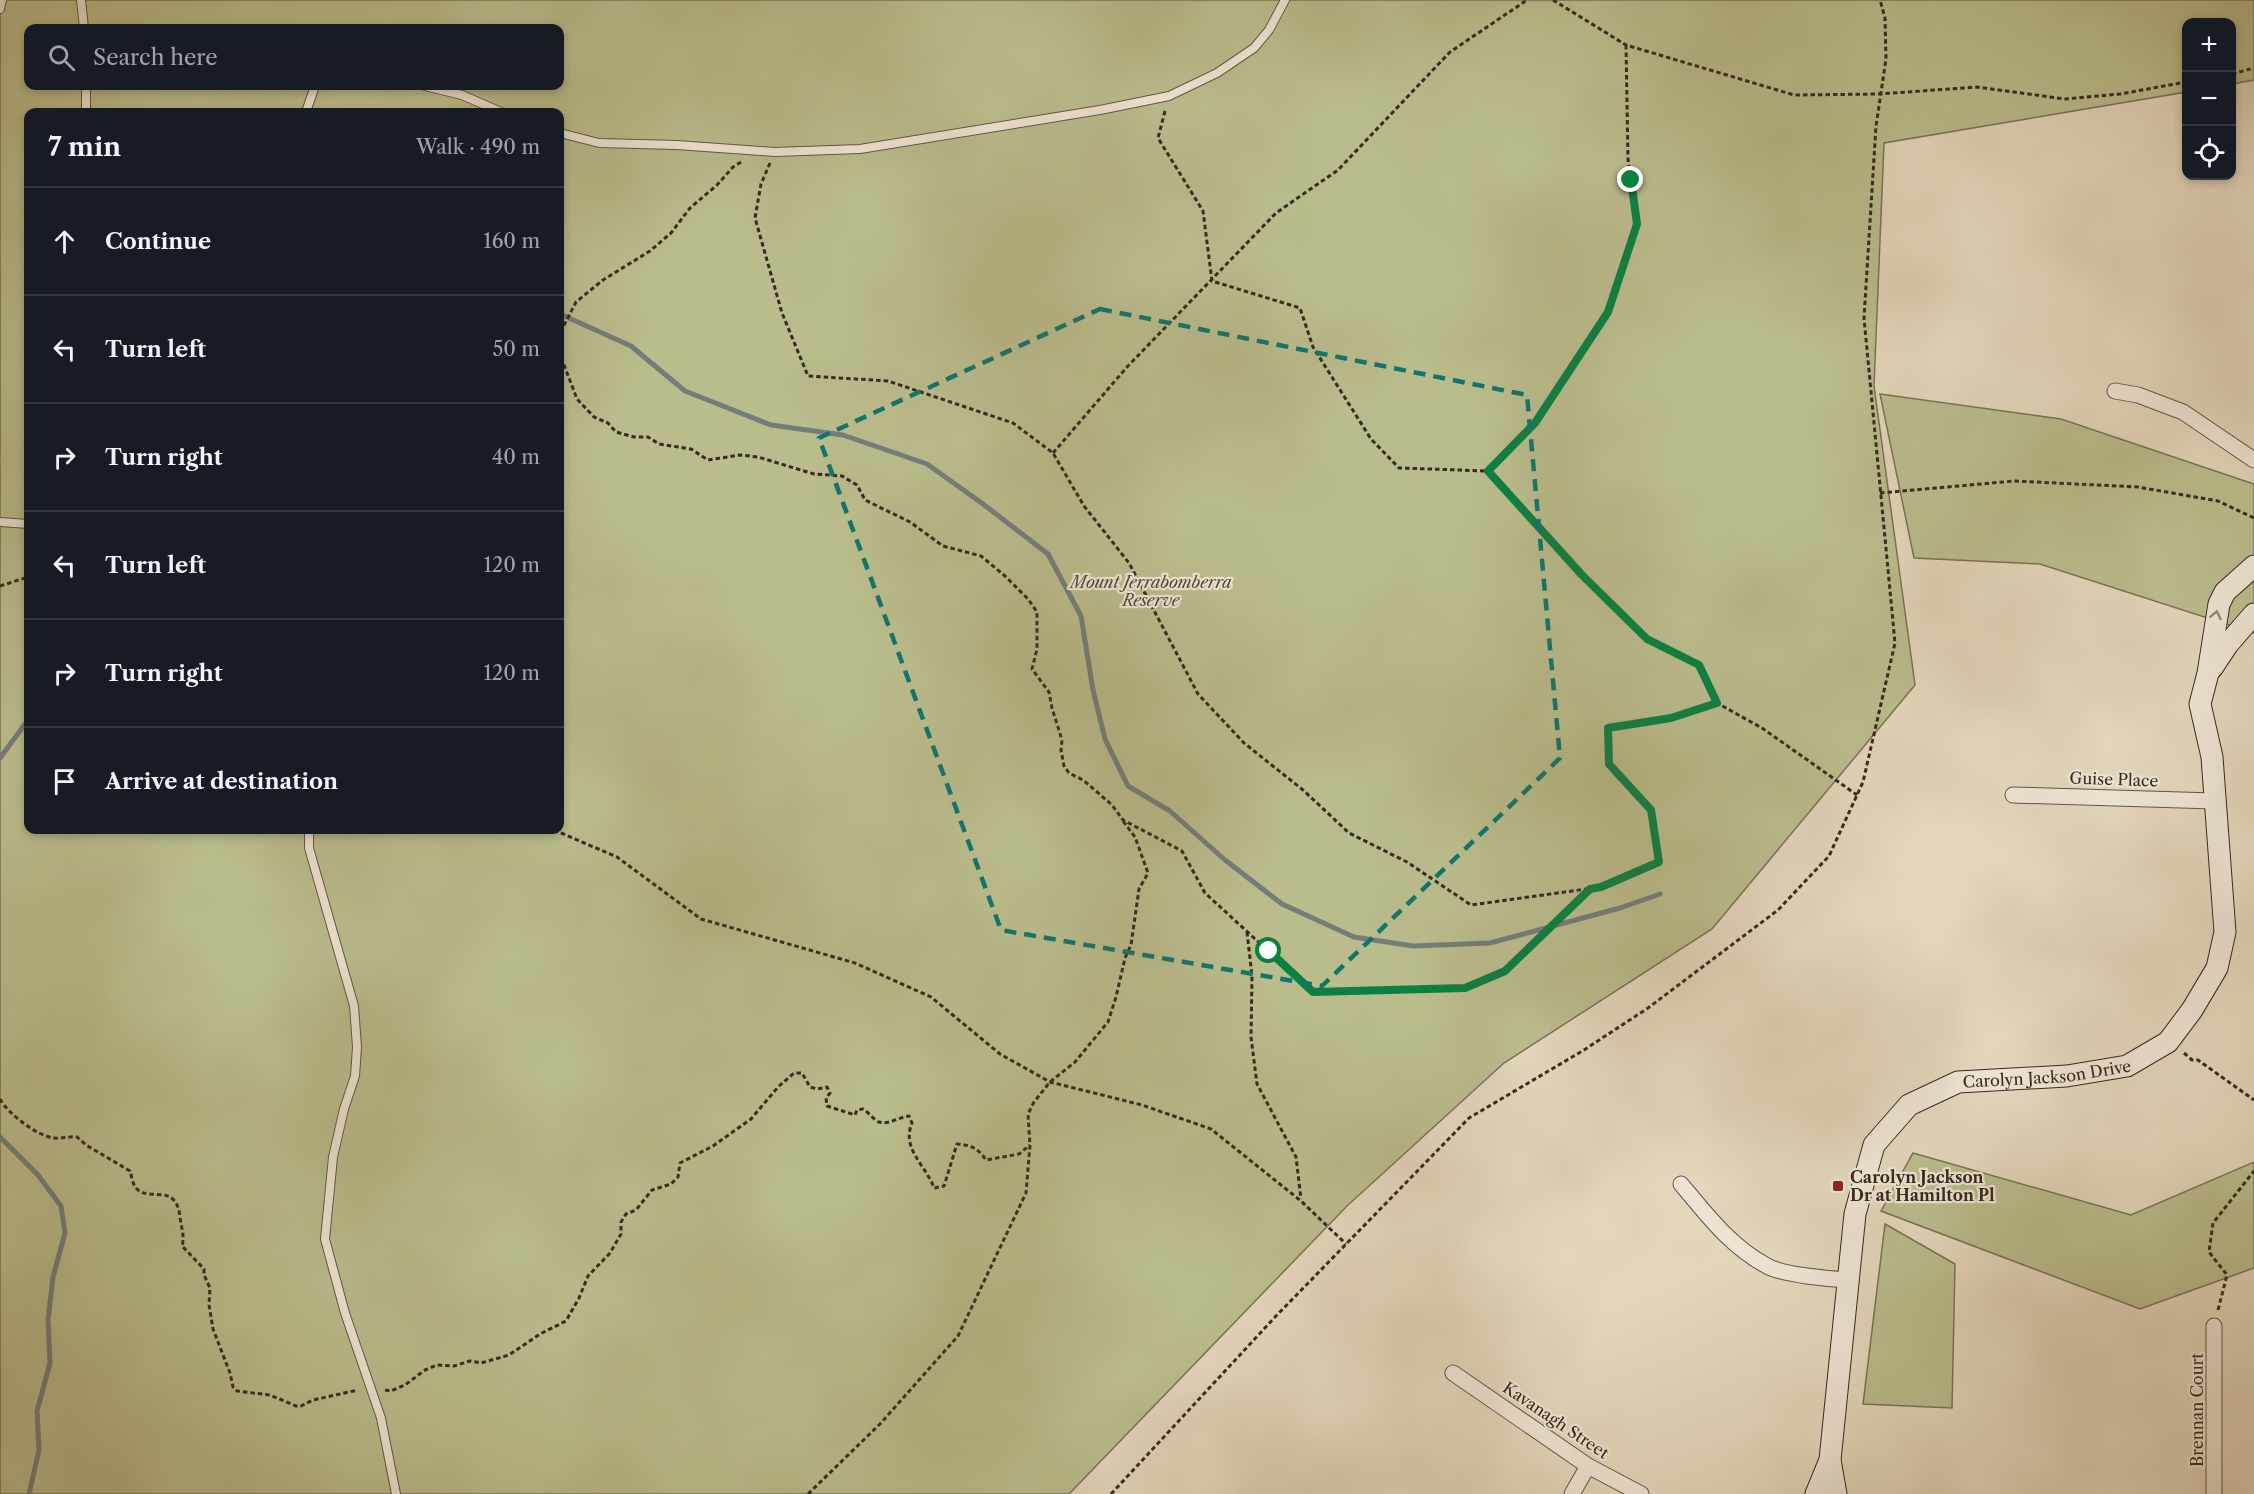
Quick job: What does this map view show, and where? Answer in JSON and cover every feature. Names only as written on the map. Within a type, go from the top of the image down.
[{"type":"street","points":[[2115,392],[2138,396],[2183,412],[2254,460]]},
{"type":"street","name":"Carolyn Jackson Drive","points":[[1836,1494],[1830,1460],[1855,1214],[1874,1145],[1909,1105],[1958,1082],[2067,1076],[2127,1066],[2168,1042],[2192,1010],[2217,968],[2224,932],[2212,757],[2200,704],[2208,673],[2219,604],[2225,592],[2254,566]]},
{"type":"street","name":"Carolyn Jackson Drive","points":[[2208,673],[2228,644],[2254,614]]},
{"type":"street","name":"Guise Place","points":[[2013,795],[2214,801]]},
{"type":"street","points":[[1681,1184],[1730,1242],[1769,1268],[1815,1277],[1849,1280]]},
{"type":"street","name":"Brennan Court","points":[[2214,1326],[2214,1494]]},
{"type":"street","name":"Kavanagh Street","points":[[1452,1373],[1588,1466],[1641,1494]]},
{"type":"street","name":"Carolyn Jackson Drive","points":[[1816,1494],[1830,1460]]},
{"type":"street","points":[[1572,1494],[1588,1466]]},
{"type":"lane","points":[[0,9],[2,0]]},
{"type":"lane","points":[[81,0],[84,24]]},
{"type":"lane","points":[[564,134],[599,143],[677,145],[775,152],[860,149],[1100,110],[1168,96],[1217,73],[1254,48],[1269,30],[1285,0]]},
{"type":"lane","points":[[86,90],[86,108]]},
{"type":"lane","points":[[307,108],[314,90]]},
{"type":"lane","points":[[441,90],[462,95],[492,108]]},
{"type":"lane","points":[[0,522],[24,524]]},
{"type":"lane","points":[[309,834],[309,848],[354,1006],[357,1047],[355,1076],[344,1109],[333,1157],[325,1239],[345,1313],[381,1418],[396,1494]]},
{"type":"path","points":[[1053,453],[1127,367],[1276,213],[1338,170],[1450,52],[1527,0]]},
{"type":"path","points":[[1553,0],[1626,45],[1794,95],[1880,94],[1977,87],[2065,99],[2120,94],[2182,83]]},
{"type":"path","points":[[1111,1494],[1276,1316],[1469,1118],[1584,1050],[1648,1008],[1778,910],[1829,856],[1863,782],[1895,644],[1864,318],[1880,94],[1886,59],[1885,18],[1880,0]]},
{"type":"path","points":[[1488,471],[1535,423],[1608,312],[1637,224],[1628,159],[1626,45]]},
{"type":"path","points":[[2236,73],[2254,68]]},
{"type":"path","points":[[1168,96],[1158,138],[1203,211],[1212,281]]},
{"type":"path","points":[[564,325],[576,302],[603,280],[650,251],[671,233],[690,208],[717,185],[733,167],[762,151]]},
{"type":"path","points":[[775,152],[761,184],[755,218],[782,313],[808,376],[888,381],[1013,423],[1053,453],[1084,506],[1130,563],[1198,694],[1244,743],[1303,790],[1349,833],[1407,862],[1471,905],[1601,887],[1659,862],[1651,810],[1609,764],[1608,728],[1671,718],[1717,703]]},
{"type":"path","points":[[1212,281],[1300,308],[1313,347],[1371,439],[1399,468],[1488,471],[1582,575],[1647,639],[1699,665],[1717,703],[1762,728],[1857,795]]},
{"type":"path","points":[[564,365],[577,399],[594,417],[608,423],[616,432],[634,437],[648,437],[659,444],[691,449],[708,460],[740,455],[758,456],[814,474],[842,476],[857,485],[865,500],[910,522],[943,546],[981,556],[994,566],[1028,599],[1037,612],[1037,649],[1032,669],[1049,692],[1062,740],[1064,766],[1068,773],[1083,780],[1112,805],[1135,837],[1148,873],[1139,889],[1131,945],[1125,958],[1108,1022],[1076,1062],[1050,1082],[1034,1102],[1028,1114],[1030,1145],[1026,1193],[958,1336],[880,1424],[808,1494]]},
{"type":"path","points":[[1880,493],[2014,481],[2138,488],[2218,501],[2254,518]]},
{"type":"path","points":[[0,586],[24,578]]},
{"type":"path","points":[[1123,820],[1182,851],[1205,893],[1313,992],[1465,988],[1505,971],[1590,889]]},
{"type":"path","points":[[563,834],[617,857],[701,919],[855,963],[931,997],[1000,1054],[1050,1082],[1142,1105],[1211,1129],[1301,1201],[1346,1244]]},
{"type":"path","points":[[1247,931],[1252,976],[1251,1037],[1257,1084],[1296,1158],[1301,1201]]},
{"type":"path","points":[[2168,1042],[2192,1060],[2198,1060],[2254,1100]]},
{"type":"path","points":[[0,1099],[6,1108],[37,1133],[56,1138],[77,1137],[130,1171],[133,1183],[138,1190],[162,1195],[176,1202],[180,1210],[183,1232],[182,1246],[204,1269],[204,1275],[208,1280],[213,1329],[233,1387],[237,1390],[270,1395],[296,1406],[313,1400],[371,1388],[391,1391],[405,1385],[424,1370],[437,1365],[454,1366],[470,1360],[481,1363],[495,1360],[509,1355],[540,1334],[566,1321],[588,1276],[610,1253],[621,1234],[621,1221],[626,1214],[636,1210],[652,1190],[671,1184],[678,1177],[680,1163],[713,1146],[751,1119],[778,1087],[794,1073],[802,1073],[810,1087],[818,1089],[827,1087],[830,1093],[826,1098],[827,1106],[832,1109],[855,1115],[857,1110],[863,1109],[878,1122],[891,1122],[909,1116],[912,1123],[909,1138],[914,1156],[931,1178],[934,1188],[944,1186],[957,1144],[976,1148],[986,1160],[1019,1154],[1030,1145]]},
{"type":"path","points":[[2214,1326],[2227,1275],[2209,1252],[2213,1223],[2254,1172]]},
{"type":"highlighted area","points":[[1100,309],[1527,395],[1560,758],[1322,986],[1001,930],[819,438]]},
{"type":"green space","name":"Mount Jerrabomberra Reserve","points":[[0,0],[2254,0],[2254,80],[2236,83],[2236,18],[2182,18],[2182,93],[1884,143],[1874,386],[1915,685],[1712,929],[1504,1063],[1347,1206],[1069,1494],[0,1494]]},
{"type":"green space","points":[[1880,394],[2061,419],[2254,484],[2254,633],[2040,564],[1914,558]]},
{"type":"green space","points":[[1913,1153],[2131,1215],[2254,1162],[2254,1268],[2140,1309],[1881,1211]]},
{"type":"green space","points":[[1885,1224],[1955,1264],[1952,1408],[1863,1404]]},
{"type":"waterway","points":[[564,316],[631,346],[685,391],[771,425],[843,435],[927,464],[1048,554],[1081,616],[1093,690],[1105,739],[1128,786],[1170,811],[1225,860],[1282,904],[1354,937],[1413,946],[1490,943],[1620,908],[1660,894]]},
{"type":"waterway","points":[[0,758],[24,725]]},
{"type":"waterway","points":[[0,1137],[38,1175],[61,1206],[65,1233],[53,1277],[48,1320],[50,1363],[37,1411],[39,1450],[29,1494]]},
{"type":"place","name":"Carolyn Jackson Dr at Hamilton Pl","points":[[1838,1186]]},
{"type":"route","points":[[1269,951],[1313,992],[1465,988],[1505,971],[1590,889],[1601,887],[1659,862],[1651,810],[1609,764],[1608,728],[1671,718],[1717,703],[1699,665],[1647,639],[1582,575],[1488,471],[1535,423],[1608,312],[1637,224],[1631,180]]}]
